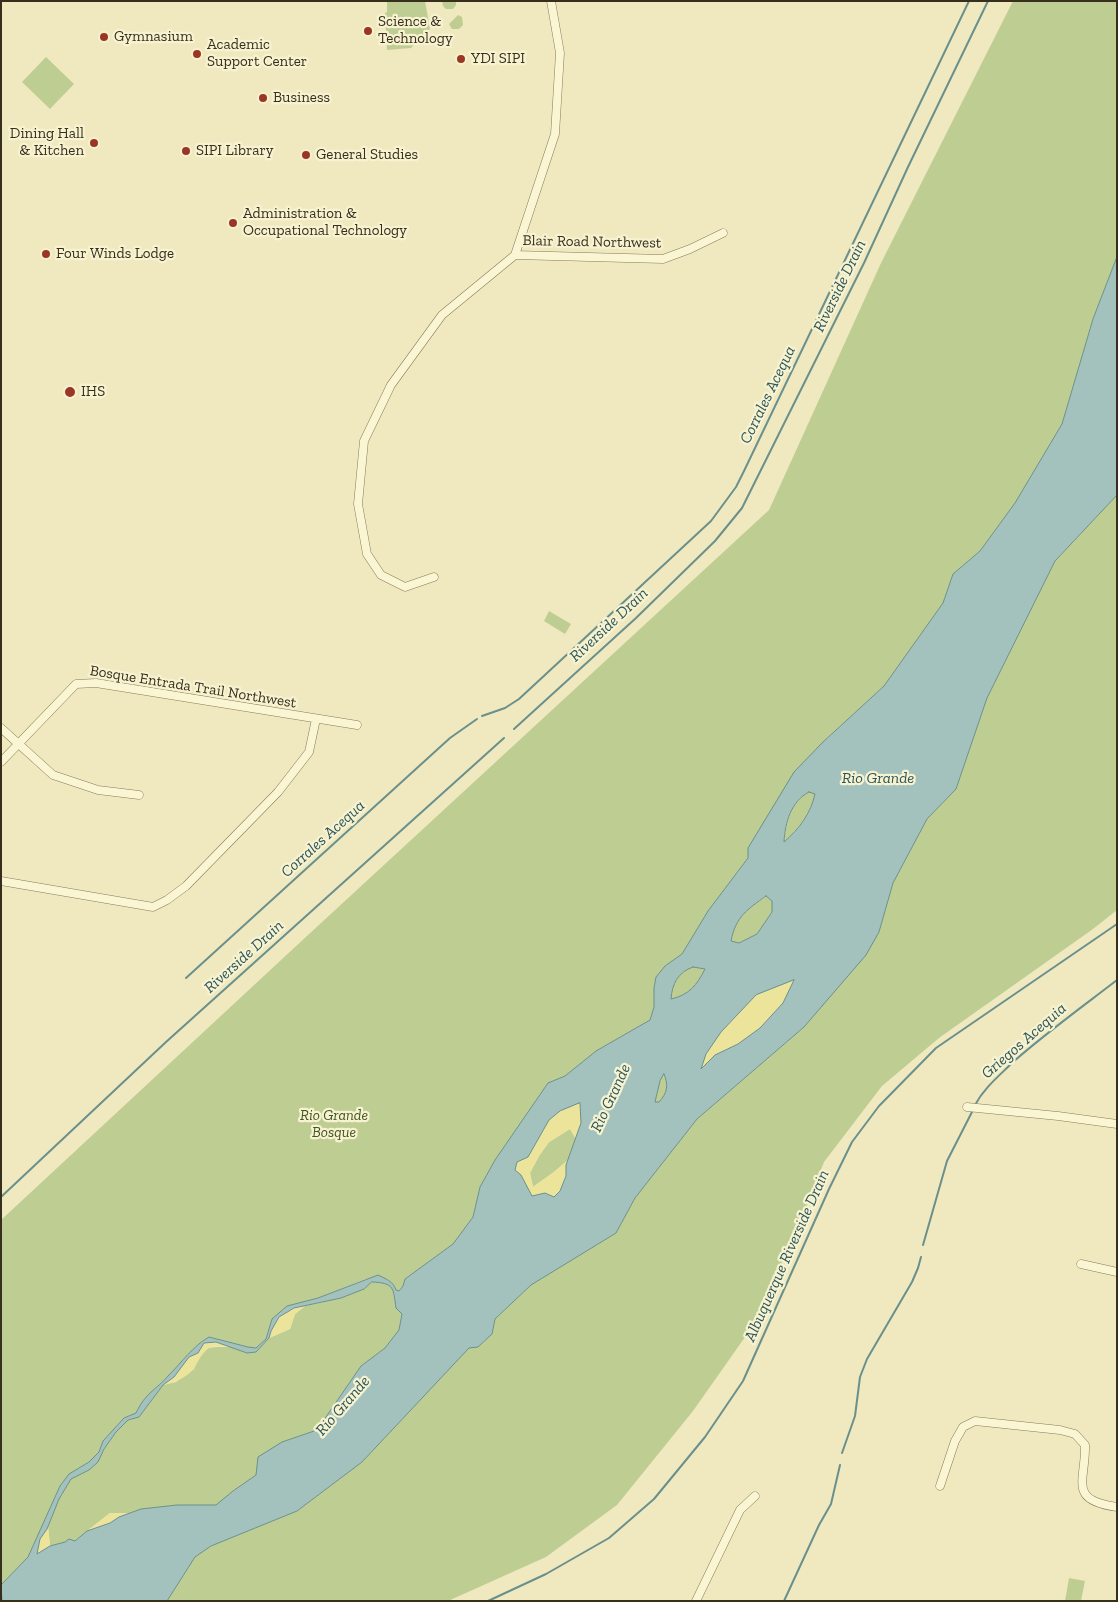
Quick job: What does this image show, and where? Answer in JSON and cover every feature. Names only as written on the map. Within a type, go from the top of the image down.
[{"type":"street","points":[[434,577],[405,587],[381,575],[367,554],[358,504],[364,441],[391,385],[442,315],[515,255],[555,134],[560,53],[551,1]]},
{"type":"street","name":"Blair Road Northwest","points":[[515,255],[663,259],[690,249],[723,233]]},
{"type":"street","name":"Bosque Entrada Trail Northwest","points":[[19,742],[76,684],[96,684],[357,725]]},
{"type":"street","points":[[1,881],[153,907],[186,886],[278,792],[309,752],[316,719]]},
{"type":"street","points":[[1,728],[19,742],[53,775],[98,790],[139,795]]},
{"type":"street","points":[[1,762],[19,742]]},
{"type":"street","points":[[968,1107],[1117,1124]]},
{"type":"street","points":[[1081,1264],[1117,1272]]},
{"type":"street","points":[[940,1486],[955,1442],[963,1427],[975,1421],[1060,1430],[1075,1434],[1085,1445],[1086,1459],[1082,1482],[1086,1495],[1097,1504],[1117,1507]]},
{"type":"street","points":[[696,1601],[740,1510],[755,1496]]},
{"type":"green space","points":[[387,1],[425,1],[430,29],[411,48],[387,50],[385,13],[387,12]]},
{"type":"green space","points":[[442,1],[456,1],[456,5],[453,9],[446,9]]},
{"type":"green space","name":"Rio Grande Bosque","points":[[1013,1],[1117,1],[1117,257],[1093,319],[1062,424],[1015,503],[980,551],[953,574],[943,603],[884,686],[823,742],[748,858],[708,911],[682,954],[665,966],[656,977],[654,1007],[650,1020],[596,1051],[565,1076],[548,1083],[495,1160],[480,1187],[473,1217],[453,1244],[405,1279],[403,1286],[398,1291],[389,1280],[366,1279],[318,1298],[287,1306],[272,1319],[266,1339],[256,1348],[209,1337],[203,1341],[147,1396],[136,1413],[124,1418],[103,1441],[99,1452],[89,1462],[69,1474],[60,1486],[28,1557],[1,1585],[1,1220],[769,510],[881,263]]},
{"type":"green space","points":[[458,15],[462,17],[463,25],[459,29],[452,29],[449,24]]},
{"type":"green space","points":[[46,57],[74,84],[50,109],[22,82]]},
{"type":"green space","points":[[1117,495],[1117,910],[939,1038],[882,1086],[824,1162],[797,1231],[750,1330],[693,1411],[617,1505],[546,1557],[448,1601],[167,1601],[195,1557],[211,1546],[297,1511],[362,1462],[469,1347],[478,1347],[492,1334],[495,1319],[531,1285],[616,1233],[635,1198],[697,1119],[804,1027],[879,932],[893,883],[927,819],[956,789],[987,698],[1055,561]]},
{"type":"green space","points":[[549,611],[571,624],[565,634],[544,621]]},
{"type":"green space","points":[[809,792],[816,794],[810,808],[799,826],[784,843],[790,813],[798,801]]},
{"type":"green space","points":[[767,896],[772,901],[772,912],[757,934],[739,943],[731,941],[736,925],[743,914]]},
{"type":"green space","points":[[693,967],[705,969],[699,980],[688,992],[671,999],[677,979],[683,972]]},
{"type":"green space","points":[[664,1074],[667,1085],[666,1092],[659,1102],[655,1102],[660,1080]]},
{"type":"green space","points":[[570,1129],[576,1139],[569,1159],[533,1187],[530,1173],[539,1156],[549,1142]]},
{"type":"green space","points":[[372,1282],[391,1286],[395,1294],[394,1298],[402,1313],[399,1330],[385,1348],[361,1366],[317,1430],[282,1442],[256,1475],[217,1505],[177,1505],[141,1509],[130,1513],[110,1513],[75,1541],[50,1546],[48,1526],[59,1499],[71,1478],[89,1470],[97,1462],[116,1432],[128,1420],[139,1417],[163,1385],[176,1382],[194,1369],[198,1359],[208,1348],[233,1347],[246,1353],[256,1352],[269,1338],[290,1329],[295,1314],[305,1306],[341,1298],[364,1289]]},
{"type":"green space","points":[[1069,1578],[1085,1581],[1081,1601],[1065,1601]]},
{"type":"sand","points":[[795,979],[783,1003],[760,1028],[738,1044],[715,1055],[700,1070],[706,1054],[721,1032],[756,995]]},
{"type":"sand","points":[[581,1103],[581,1123],[576,1139],[570,1129],[549,1142],[530,1173],[533,1187],[569,1159],[560,1190],[554,1197],[545,1193],[532,1196],[521,1176],[515,1170],[517,1162],[528,1157],[549,1120],[560,1111]]},
{"type":"sand","points":[[305,1306],[295,1314],[290,1329],[269,1338],[271,1331],[281,1316]]},
{"type":"sand","points":[[216,1342],[233,1347],[217,1346],[209,1348],[188,1374],[176,1381],[163,1385],[174,1377],[189,1357],[198,1353],[204,1343]]},
{"type":"sand","points":[[110,1513],[130,1513],[110,1523],[87,1531]]},
{"type":"sand","points":[[48,1526],[50,1546],[37,1554],[40,1539]]},
{"type":"water","name":"Rio Grande","points":[[1117,257],[1117,495],[1055,561],[987,698],[956,789],[927,819],[893,883],[879,932],[866,955],[804,1027],[697,1119],[635,1198],[616,1233],[531,1285],[495,1319],[492,1334],[478,1347],[469,1348],[362,1462],[297,1511],[211,1546],[195,1557],[167,1601],[2,1601],[1,1585],[28,1557],[60,1486],[69,1474],[89,1462],[99,1452],[103,1441],[124,1418],[136,1413],[147,1396],[198,1345],[209,1337],[256,1348],[266,1339],[272,1319],[287,1306],[318,1298],[378,1275],[393,1284],[396,1290],[399,1291],[405,1279],[453,1244],[473,1217],[480,1187],[495,1160],[548,1083],[565,1076],[596,1051],[650,1020],[654,1007],[656,977],[665,966],[682,954],[708,911],[748,858],[748,848],[794,772],[823,742],[884,686],[943,603],[953,574],[980,551],[1015,503],[1062,424],[1093,319]],"holes":[[[809,792],[815,794],[811,808],[804,820],[784,842],[790,813],[803,796]],[[766,896],[772,901],[772,912],[757,934],[739,943],[731,941],[739,919],[753,905]],[[693,967],[705,969],[699,980],[688,992],[671,999],[674,984],[683,972]],[[794,980],[783,1003],[760,1028],[738,1044],[715,1055],[701,1069],[706,1054],[721,1032],[756,995]],[[664,1074],[667,1086],[664,1096],[659,1102],[655,1102],[660,1081]],[[580,1103],[581,1123],[566,1165],[566,1176],[560,1191],[554,1197],[545,1193],[532,1196],[521,1175],[515,1170],[517,1162],[528,1157],[549,1120],[560,1111]],[[372,1282],[389,1285],[393,1291],[396,1308],[402,1314],[399,1330],[385,1348],[361,1366],[317,1430],[282,1442],[258,1457],[256,1475],[216,1505],[177,1505],[141,1509],[87,1531],[75,1541],[69,1539],[50,1546],[37,1554],[40,1539],[47,1529],[59,1499],[71,1479],[89,1470],[98,1462],[104,1449],[116,1432],[128,1420],[139,1417],[163,1385],[174,1377],[189,1357],[198,1353],[204,1343],[216,1342],[247,1353],[256,1352],[269,1338],[279,1317],[294,1308],[341,1298],[364,1289]]]},
{"type":"waterway","name":"Corrales Acequa","points":[[482,716],[505,708],[519,699],[711,521],[736,487],[969,1]]},
{"type":"waterway","name":"Riverside Drain","points":[[514,729],[636,618],[715,541],[742,508],[864,263],[988,1]]},
{"type":"waterway","name":"Corrales Acequa","points":[[186,978],[450,738],[477,719]]},
{"type":"waterway","name":"Riverside Drain","points":[[1,1197],[166,1042],[504,738]]},
{"type":"waterway","name":"Albuquerque Riverside Drain","points":[[488,1601],[546,1574],[609,1538],[654,1499],[705,1437],[743,1381],[852,1142],[879,1106],[936,1048],[1117,924]]},
{"type":"waterway","name":"Griegos Acequia","points":[[975,1105],[987,1088],[1013,1062],[1051,1030],[1117,980]]},
{"type":"waterway","name":"Griegos Acequia","points":[[923,1245],[947,1161],[973,1110]]},
{"type":"waterway","name":"Griegos Acequia","points":[[842,1453],[855,1416],[860,1377],[867,1359],[912,1282],[921,1257]]},
{"type":"waterway","name":"Griegos Acequia","points":[[784,1601],[819,1525],[831,1504],[840,1465]]},
{"type":"place","name":"Science & Technology","points":[[368,31]]},
{"type":"place","name":"Gymnasium","points":[[104,37]]},
{"type":"place","name":"Academic Support Center","points":[[197,54]]},
{"type":"place","name":"YDI SIPI","points":[[461,59]]},
{"type":"place","name":"Business","points":[[263,98]]},
{"type":"place","name":"Dining Hall & Kitchen","points":[[94,143]]},
{"type":"place","name":"SIPI Library","points":[[186,151]]},
{"type":"place","name":"General Studies","points":[[306,155]]},
{"type":"place","name":"Administration & Occupational Technology","points":[[233,223]]},
{"type":"place","name":"Four Winds Lodge","points":[[46,254]]},
{"type":"place","name":"IHS","points":[[70,392]]}]
